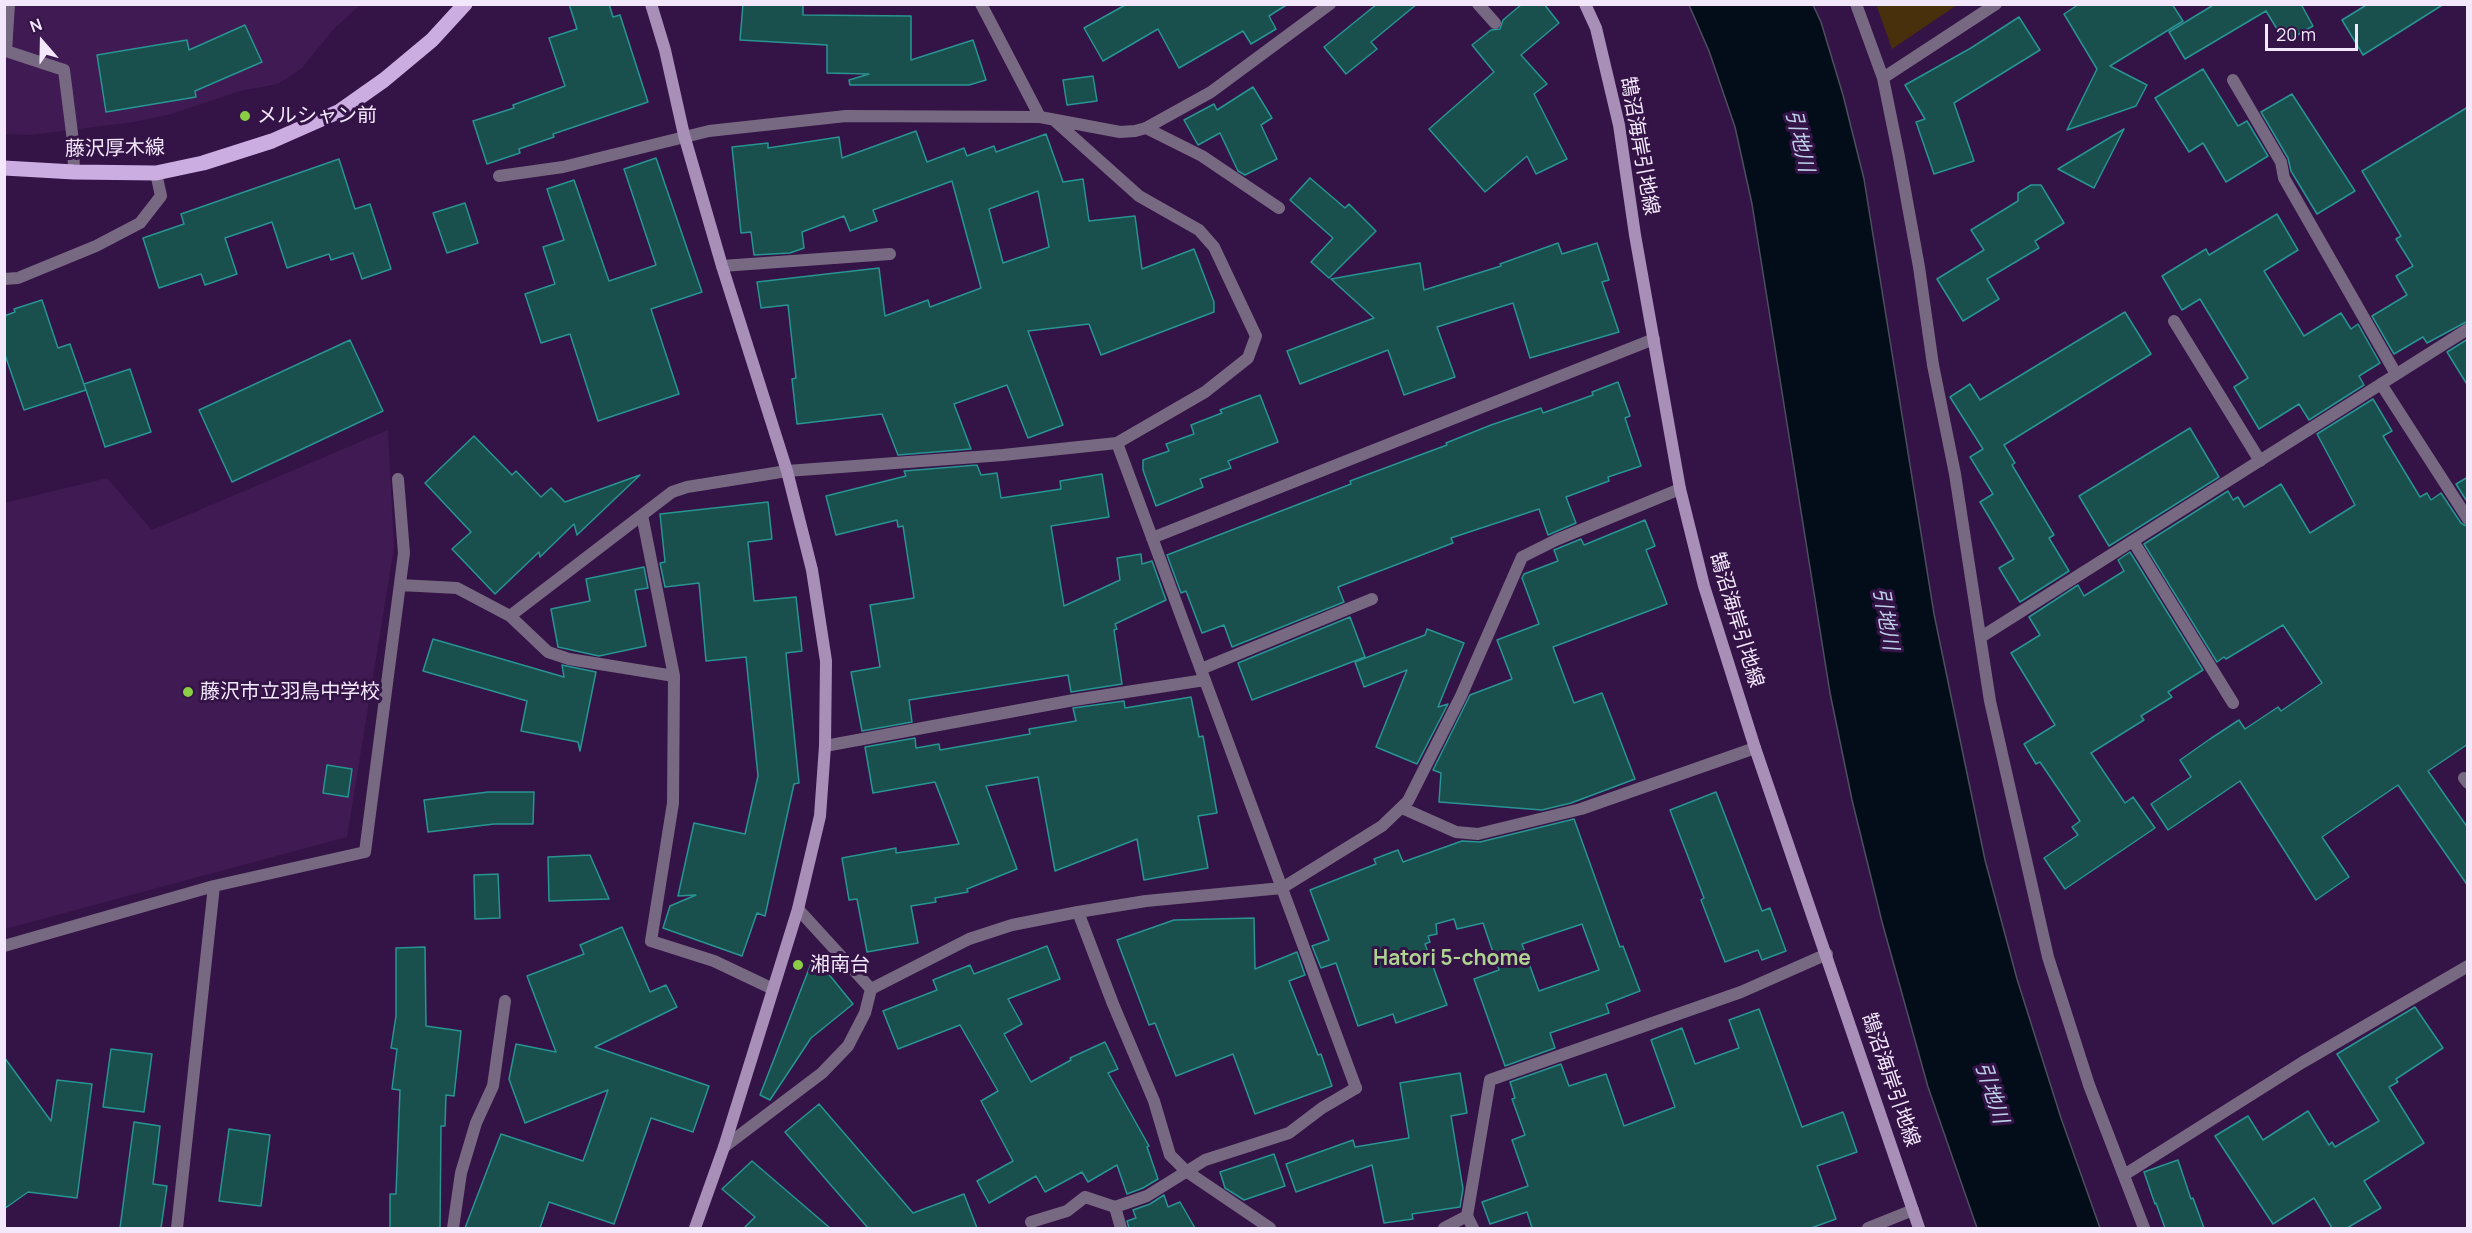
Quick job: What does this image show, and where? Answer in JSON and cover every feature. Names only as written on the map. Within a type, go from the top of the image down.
[{"type":"main road","name":"藤沢厚木線","points":[[4,168],[156,173],[203,164],[272,141],[340,111],[400,67],[432,40],[465,4]]},
{"type":"street","points":[[9,4],[5,51],[64,70],[73,141],[74,172]]},
{"type":"street","points":[[651,4],[684,135],[722,266],[787,471],[812,570],[826,661],[825,746],[820,816],[798,909],[724,1147],[695,1228]]},
{"type":"street","points":[[981,4],[1040,117]]},
{"type":"street","points":[[499,176],[563,166],[709,130],[846,116],[1040,117],[1120,132],[1146,128],[1211,92],[1329,4]]},
{"type":"street","points":[[1478,4],[1495,23]]},
{"type":"street","name":"鵠沼海岸引地線","points":[[1585,4],[1596,28],[1619,125],[1680,489],[1704,586],[1755,748],[1919,1228]]},
{"type":"street","points":[[1856,4],[1883,78],[1917,256],[1933,365],[1955,474],[1982,637],[1990,701],[2048,957],[2074,1043],[2144,1228]]},
{"type":"street","points":[[1883,78],[1996,4]]},
{"type":"street","points":[[2233,80],[2281,162],[2284,178],[2396,374]]},
{"type":"street","points":[[510,616],[672,492],[687,487],[787,471],[1003,455],[1117,443],[1205,392],[1248,358],[1256,336],[1207,237],[1199,230],[1139,196],[1054,120]]},
{"type":"street","points":[[1146,128],[1202,156],[1279,208]]},
{"type":"street","points":[[4,279],[18,278],[96,246],[140,223],[161,196],[156,173]]},
{"type":"street","points":[[722,266],[890,254]]},
{"type":"street","points":[[2174,321],[2260,461]]},
{"type":"street","points":[[1982,637],[2468,329]]},
{"type":"street","points":[[1152,538],[1654,339]]},
{"type":"street","points":[[2381,384],[2468,519]]},
{"type":"street","points":[[1031,1222],[1067,1211],[1085,1197],[1114,1207],[1147,1196],[1167,1186],[1205,1160],[1289,1133],[1322,1108],[1356,1088],[1117,443]]},
{"type":"street","points":[[4,946],[213,886],[365,852],[404,553],[398,479]]},
{"type":"street","points":[[724,1147],[822,1073],[848,1046],[865,1013],[871,989],[969,939],[1012,925],[1078,912],[1146,901],[1282,888],[1382,826],[1408,801],[1461,696],[1522,558],[1556,540],[1680,489]]},
{"type":"street","points":[[642,515],[674,676],[673,803],[651,941],[714,961],[773,989]]},
{"type":"street","points":[[2133,541],[2233,703]]},
{"type":"street","points":[[400,585],[456,588],[510,616],[548,652],[569,659],[674,676]]},
{"type":"street","points":[[825,746],[1203,675],[1372,599]]},
{"type":"street","points":[[1402,808],[1456,832],[1478,834],[1581,809],[1755,748]]},
{"type":"street","points":[[177,1228],[213,886]]},
{"type":"street","points":[[798,909],[871,989]]},
{"type":"street","points":[[1078,912],[1113,1004],[1154,1101],[1170,1155],[1186,1171],[1270,1228]]},
{"type":"street","points":[[1473,1228],[1467,1216],[1490,1080],[1741,992],[1827,954]]},
{"type":"street","points":[[2124,1174],[2303,1062],[2468,966]]},
{"type":"street","points":[[453,1228],[461,1173],[476,1123],[493,1086],[505,1001]]},
{"type":"street","points":[[1114,1207],[1121,1228]]},
{"type":"street","points":[[1868,1228],[1913,1210]]},
{"type":"street","points":[[1444,1228],[1467,1216]]},
{"type":"shaded area","points":[[1876,4],[1957,4],[1957,5],[1892,49]]},
{"type":"shaded area","points":[[4,5],[360,5],[333,30],[302,68],[278,84],[240,91],[168,115],[134,122],[31,135],[5,134]]},
{"type":"shaded area","name":"藤沢市立羽鳥中学校","points":[[388,430],[394,548],[347,837],[5,929],[4,503],[107,478],[152,530]]},
{"type":"water","name":"引地川","points":[[1689,5],[1813,5],[1821,22],[1843,95],[1864,179],[1934,614],[1985,860],[2017,979],[2061,1118],[2100,1228],[1977,1228],[1928,1087],[1882,922],[1852,800],[1830,693],[1752,204],[1735,127],[1709,51]]},
{"type":"building","points":[[569,4],[609,4],[613,17],[620,15],[648,102],[553,134],[554,137],[519,149],[520,153],[487,164],[473,121],[514,108],[513,105],[565,86],[549,38],[577,29]]},
{"type":"building","points":[[743,4],[803,4],[803,15],[911,16],[911,60],[973,40],[986,80],[969,85],[850,85],[849,80],[869,74],[827,73],[827,45],[740,40]]},
{"type":"building","points":[[1127,4],[1288,4],[1269,16],[1276,29],[1251,44],[1243,31],[1179,68],[1158,29],[1103,61],[1084,28]]},
{"type":"building","points":[[1377,4],[1417,4],[1371,42],[1377,49],[1346,74],[1324,47]]},
{"type":"building","points":[[1522,4],[1544,4],[1559,23],[1521,55],[1547,84],[1534,94],[1567,159],[1536,174],[1527,156],[1485,192],[1429,129],[1494,72],[1472,45],[1491,30],[1500,29],[1503,20]]},
{"type":"building","points":[[2079,4],[2172,4],[2183,21],[2110,66],[2147,85],[2136,106],[2067,130],[2097,69],[2064,14]]},
{"type":"building","points":[[2215,4],[2301,4],[2313,26],[2285,42],[2266,11],[2185,59],[2169,32]]},
{"type":"building","points":[[2368,4],[2444,4],[2363,55],[2342,20]]},
{"type":"building","points":[[2019,17],[2040,50],[1954,103],[1974,161],[1934,174],[1916,122],[1925,119],[1905,85],[1971,48]]},
{"type":"building","points":[[245,25],[262,62],[195,91],[196,97],[106,112],[97,55],[187,40],[189,50]]},
{"type":"building","points":[[2203,69],[2238,126],[2247,121],[2268,156],[2226,182],[2203,143],[2189,152],[2155,98]]},
{"type":"building","points":[[1093,76],[1097,101],[1067,105],[1063,80]]},
{"type":"building","points":[[1253,87],[1272,118],[1261,125],[1277,159],[1245,175],[1238,171],[1220,133],[1198,145],[1184,120],[1214,104],[1217,110]]},
{"type":"building","points":[[2292,94],[2355,191],[2317,214],[2291,171],[2288,158],[2261,112]]},
{"type":"building","points":[[2468,107],[2468,321],[2427,343],[2423,337],[2394,354],[2372,316],[2407,295],[2396,276],[2413,266],[2396,239],[2401,236],[2362,171]]},
{"type":"building","points":[[2124,129],[2094,188],[2058,169]]},
{"type":"building","points":[[916,131],[927,162],[964,148],[967,156],[994,146],[996,152],[1046,134],[1063,182],[1083,179],[1089,221],[1135,216],[1142,269],[1194,249],[1214,302],[1214,312],[1101,355],[1089,324],[1028,331],[1063,425],[1028,438],[1007,385],[954,404],[971,449],[898,455],[882,414],[797,424],[792,379],[796,378],[788,305],[761,308],[757,282],[879,268],[885,316],[928,300],[930,307],[981,288],[952,181],[873,210],[877,221],[850,231],[844,216],[802,232],[804,248],[790,253],[754,255],[751,232],[741,233],[732,147],[768,143],[768,148],[839,137],[842,158]],"holes":[[[1038,191],[1049,247],[1003,263],[989,209]]]},
{"type":"building","points":[[656,158],[702,292],[651,309],[679,394],[598,421],[570,334],[541,343],[525,294],[555,284],[543,247],[564,240],[547,189],[574,180],[609,281],[656,265],[624,169]]},
{"type":"building","points":[[339,159],[355,209],[370,204],[391,269],[362,279],[353,253],[331,260],[329,254],[287,268],[272,222],[225,238],[237,274],[205,285],[201,274],[159,288],[143,238],[184,224],[181,214]]},
{"type":"building","points":[[1310,178],[1345,208],[1349,204],[1376,231],[1329,278],[1311,262],[1333,238],[1290,200]]},
{"type":"building","points":[[2031,185],[2041,185],[2064,223],[2035,241],[2039,248],[1987,279],[1999,299],[1963,321],[1937,279],[1984,250],[1971,230],[2018,201],[2018,193]]},
{"type":"building","points":[[465,203],[478,243],[447,253],[433,213]]},
{"type":"building","points":[[2277,214],[2298,250],[2264,271],[2304,336],[2341,313],[2351,329],[2358,324],[2380,363],[2359,376],[2364,385],[2309,420],[2299,404],[2259,429],[2234,387],[2248,378],[2200,299],[2182,310],[2162,276],[2206,249],[2209,255]]},
{"type":"building","points":[[1558,243],[1562,254],[1597,243],[1609,280],[1602,282],[1619,332],[1530,358],[1513,303],[1437,327],[1455,377],[1404,395],[1388,350],[1300,384],[1287,351],[1374,318],[1331,279],[1420,263],[1424,290],[1501,266],[1500,264]]},
{"type":"building","points":[[42,300],[58,348],[70,344],[86,390],[24,410],[4,352],[4,316],[15,312],[14,309]]},
{"type":"building","points":[[2125,312],[2151,354],[2004,445],[2015,463],[2012,465],[2054,535],[2049,538],[2069,571],[2020,602],[1999,568],[2014,559],[1980,502],[1993,494],[1970,457],[1983,449],[1950,397],[1970,384],[1980,400]]},
{"type":"building","points":[[2468,339],[2468,386],[2447,352]]},
{"type":"building","points":[[350,340],[383,411],[232,482],[199,410]]},
{"type":"building","points":[[130,369],[151,432],[105,447],[84,384]]},
{"type":"building","points":[[1618,382],[1630,416],[1625,418],[1641,466],[1608,477],[1609,481],[1566,497],[1576,523],[1548,535],[1539,509],[1451,538],[1453,543],[1338,587],[1344,602],[1232,647],[1224,625],[1202,633],[1186,591],[1181,593],[1167,555],[1351,484],[1350,481],[1447,445],[1446,443],[1491,425],[1541,408],[1543,413],[1593,395],[1592,392]]},
{"type":"building","points":[[1260,395],[1278,442],[1228,461],[1231,468],[1200,479],[1203,487],[1156,506],[1143,470],[1143,460],[1169,451],[1166,444],[1194,434],[1191,425],[1222,413],[1220,410]]},
{"type":"building","points":[[2373,399],[2392,431],[2383,436],[2420,497],[2427,493],[2431,500],[2441,493],[2461,523],[2468,527],[2468,744],[2428,771],[2468,828],[2468,886],[2398,785],[2322,837],[2349,877],[2316,900],[2240,781],[2168,830],[2151,804],[2191,777],[2180,760],[2239,720],[2245,729],[2278,707],[2281,711],[2322,683],[2283,625],[2217,662],[2144,544],[2228,491],[2233,500],[2238,497],[2244,507],[2281,484],[2310,533],[2355,505],[2317,434]]},
{"type":"building","points":[[2190,428],[2219,477],[2109,546],[2079,496]]},
{"type":"building","points":[[474,436],[512,475],[516,471],[541,497],[551,488],[565,502],[640,475],[577,535],[574,524],[540,557],[539,552],[495,594],[452,549],[471,532],[425,483]]},
{"type":"building","points":[[977,465],[981,475],[997,473],[1001,498],[1061,489],[1060,481],[1102,474],[1109,517],[1051,526],[1064,606],[1120,580],[1117,558],[1141,554],[1142,564],[1152,561],[1166,600],[1115,624],[1122,684],[1071,692],[1068,675],[909,700],[912,722],[862,731],[851,672],[880,667],[870,605],[914,598],[903,526],[898,527],[897,520],[836,535],[826,496],[906,476],[904,471]]},
{"type":"building","points":[[2468,477],[2468,503],[2456,484]]},
{"type":"building","points":[[768,502],[772,539],[748,542],[754,601],[796,597],[802,651],[786,653],[799,783],[794,784],[765,916],[757,913],[742,956],[663,928],[670,906],[696,895],[678,896],[694,823],[745,834],[758,776],[746,657],[706,661],[699,583],[665,587],[660,563],[665,562],[660,514]]},
{"type":"building","points":[[1645,520],[1655,546],[1646,550],[1667,604],[1553,647],[1574,703],[1602,693],[1635,779],[1571,803],[1542,810],[1439,802],[1441,773],[1433,770],[1470,695],[1512,679],[1497,640],[1539,624],[1522,578],[1524,574],[1558,561],[1554,550],[1581,539],[1584,545]]},
{"type":"building","points":[[2130,552],[2203,670],[2168,692],[2172,697],[2141,716],[2144,720],[2091,753],[2125,803],[2133,797],[2155,828],[2065,889],[2044,858],[2078,835],[2072,827],[2080,821],[2040,762],[2036,764],[2024,744],[2055,725],[2011,653],[2040,635],[2029,617],[2078,585],[2084,596],[2124,571],[2118,560]]},
{"type":"building","points":[[644,567],[648,588],[635,590],[646,646],[599,656],[558,647],[551,609],[590,601],[586,579]]},
{"type":"building","points":[[1350,617],[1365,657],[1252,700],[1238,663]]},
{"type":"building","points":[[1427,629],[1464,643],[1438,707],[1448,704],[1417,764],[1376,747],[1407,670],[1364,687],[1355,662],[1425,635]]},
{"type":"building","points":[[433,639],[564,677],[562,665],[596,672],[580,751],[578,742],[521,731],[527,701],[423,671]]},
{"type":"building","points":[[1191,697],[1199,737],[1203,736],[1217,813],[1198,816],[1208,868],[1144,880],[1137,839],[1055,871],[1038,777],[986,786],[1017,869],[967,889],[968,892],[935,898],[936,902],[911,906],[918,943],[867,952],[857,899],[849,900],[842,858],[896,848],[896,853],[959,844],[935,782],[873,793],[865,747],[915,738],[916,748],[939,744],[940,750],[1030,734],[1029,729],[1076,721],[1073,708],[1124,701],[1125,708]]},
{"type":"building","points":[[327,765],[352,769],[348,797],[323,793]]},
{"type":"building","points":[[488,792],[534,792],[533,824],[494,824],[428,832],[424,800]]},
{"type":"building","points":[[1716,792],[1762,911],[1770,908],[1786,951],[1762,960],[1758,950],[1725,962],[1701,900],[1704,898],[1670,810]]},
{"type":"building","points":[[1574,819],[1620,947],[1623,946],[1640,991],[1606,1004],[1609,1013],[1550,1033],[1555,1048],[1505,1066],[1474,979],[1499,970],[1483,923],[1457,929],[1454,919],[1436,924],[1437,934],[1428,936],[1430,942],[1425,944],[1447,1005],[1396,1023],[1393,1014],[1358,1026],[1336,963],[1321,968],[1312,946],[1329,940],[1310,890],[1376,864],[1374,859],[1398,850],[1403,862],[1462,841],[1480,842]],"holes":[[[1582,924],[1599,970],[1539,991],[1522,944]]]},
{"type":"building","points":[[590,855],[609,899],[549,901],[548,857]]},
{"type":"building","points":[[498,874],[500,918],[475,919],[474,875]]},
{"type":"building","points":[[1254,918],[1255,969],[1297,952],[1305,975],[1289,981],[1318,1055],[1321,1054],[1332,1086],[1255,1114],[1233,1054],[1176,1076],[1155,1023],[1149,1025],[1117,940],[1174,920]]},
{"type":"building","points":[[622,927],[650,992],[666,985],[677,1007],[595,1047],[709,1086],[693,1132],[651,1118],[614,1224],[549,1202],[540,1228],[465,1228],[501,1134],[583,1161],[608,1090],[525,1123],[509,1079],[516,1044],[556,1052],[527,976],[584,954],[580,945]]},
{"type":"building","points":[[1047,946],[1060,979],[1008,999],[1022,1024],[1004,1034],[1031,1082],[1071,1060],[1070,1058],[1105,1042],[1118,1069],[1108,1073],[1149,1146],[1147,1147],[1158,1179],[1127,1194],[1117,1165],[1088,1182],[1082,1172],[1045,1192],[1036,1176],[989,1203],[977,1181],[1013,1161],[981,1101],[998,1091],[960,1025],[898,1049],[883,1011],[937,990],[933,980],[970,965],[974,974]]},
{"type":"building","points":[[425,947],[426,1026],[461,1031],[454,1096],[446,1095],[445,1126],[441,1126],[440,1228],[390,1228],[390,1194],[396,1194],[400,1090],[392,1089],[397,1049],[391,1048],[396,1016],[396,948]]},
{"type":"building","points":[[814,956],[853,1004],[811,1038],[770,1100],[760,1095]]},
{"type":"building","points":[[2415,1007],[2443,1048],[2396,1079],[2398,1082],[2389,1087],[2424,1143],[2364,1181],[2381,1208],[2347,1228],[2332,1228],[2314,1198],[2273,1224],[2215,1136],[2248,1116],[2263,1140],[2308,1111],[2329,1145],[2332,1142],[2335,1147],[2379,1121],[2337,1054]]},
{"type":"building","points":[[1759,1009],[1802,1127],[1843,1112],[1857,1152],[1817,1166],[1836,1219],[1811,1228],[1532,1228],[1527,1212],[1490,1224],[1482,1202],[1528,1186],[1512,1140],[1525,1135],[1512,1099],[1515,1098],[1510,1082],[1561,1064],[1569,1086],[1606,1074],[1624,1126],[1675,1107],[1651,1040],[1682,1028],[1695,1064],[1739,1048],[1729,1020]]},
{"type":"building","points":[[111,1049],[152,1054],[144,1112],[103,1107]]},
{"type":"building","points":[[4,1057],[51,1121],[57,1080],[92,1084],[77,1198],[28,1192],[4,1209]]},
{"type":"building","points":[[1460,1073],[1467,1113],[1451,1116],[1463,1189],[1460,1207],[1412,1214],[1413,1219],[1384,1223],[1372,1165],[1296,1192],[1286,1164],[1353,1140],[1355,1147],[1409,1138],[1400,1083]]},
{"type":"building","points":[[819,1104],[913,1213],[964,1194],[977,1228],[868,1228],[785,1132]]},
{"type":"building","points":[[134,1122],[160,1126],[153,1184],[167,1186],[161,1228],[120,1228]]},
{"type":"building","points":[[229,1129],[270,1135],[261,1206],[219,1201]]},
{"type":"building","points":[[1274,1154],[1285,1186],[1244,1200],[1225,1188],[1220,1172]]},
{"type":"building","points":[[2178,1160],[2204,1228],[2165,1228],[2155,1204],[2144,1172]]},
{"type":"building","points":[[752,1161],[830,1228],[744,1228],[755,1217],[722,1189]]},
{"type":"building","points":[[1164,1195],[1168,1207],[1180,1202],[1195,1228],[1129,1228],[1127,1221],[1136,1218],[1133,1210],[1150,1204]]},
{"type":"place","name":"メルシャン前","points":[[245,116]]},
{"type":"place","name":"藤沢市立羽鳥中学校","points":[[188,692]]},
{"type":"place","name":"湘南台","points":[[798,965]]},
{"type":"district","name":"Hatori 5-chome","points":[[1452,959]]}]
